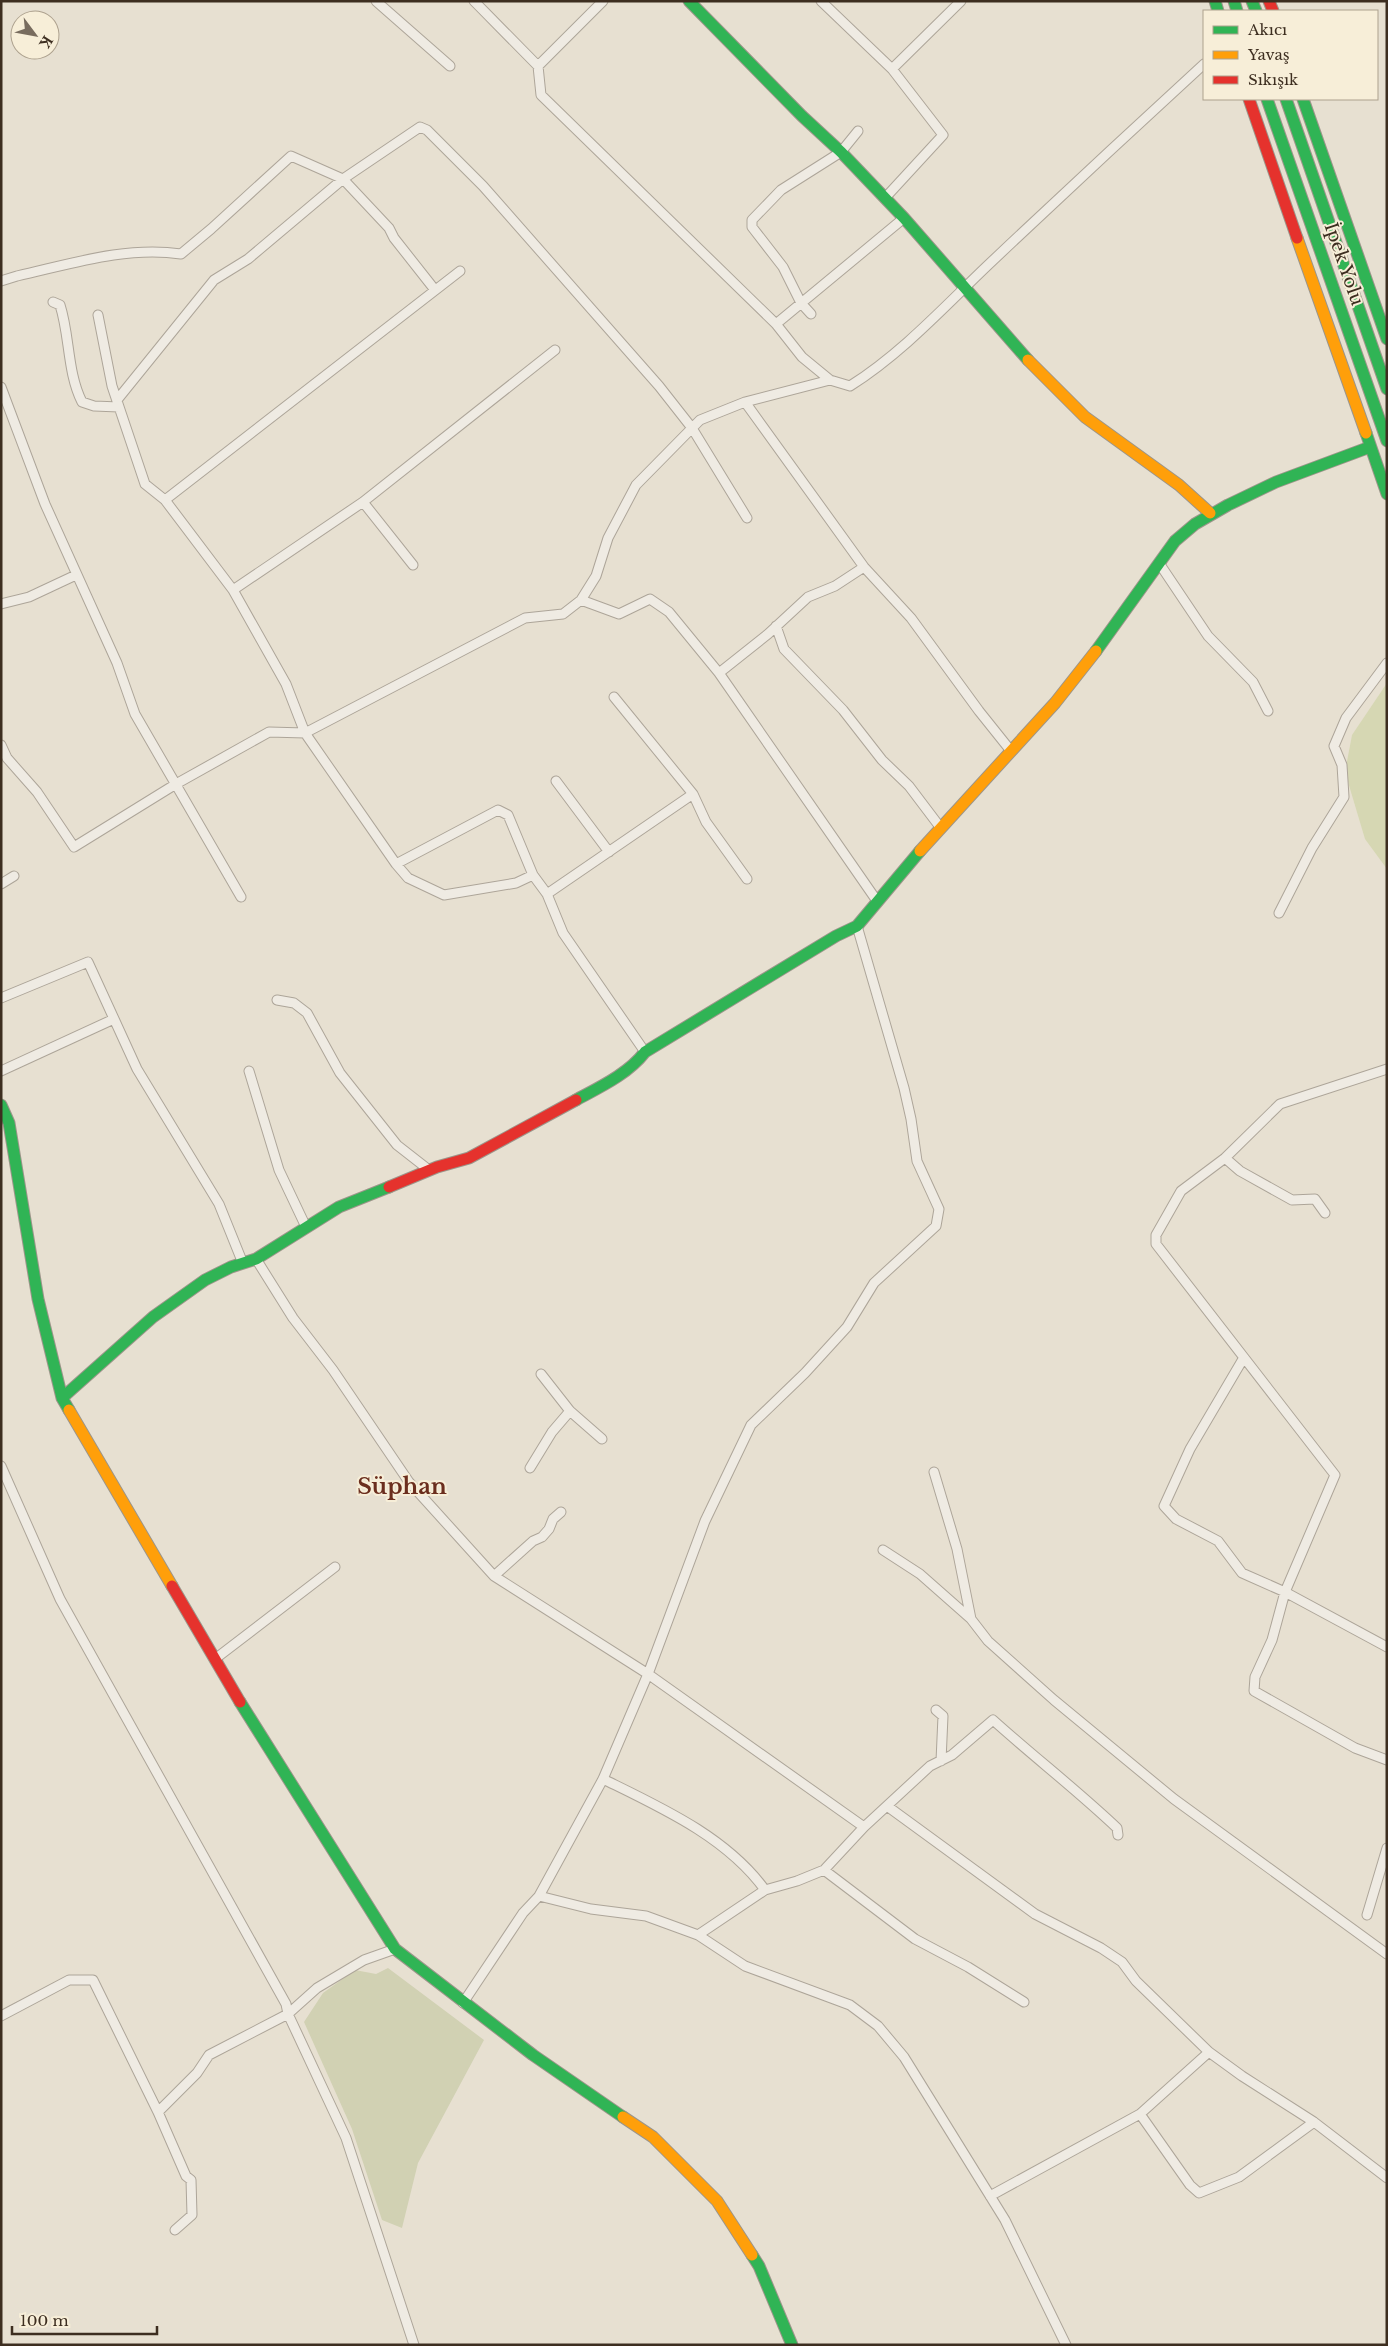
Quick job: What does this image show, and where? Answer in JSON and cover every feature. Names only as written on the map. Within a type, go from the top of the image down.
[{"type":"main road","points":[[689,1],[841,152],[904,218],[1045,379],[1085,417],[1179,485],[1210,513]]},
{"type":"main road","points":[[1249,100],[1387,494]]},
{"type":"main road","name":"İpek Yolu","points":[[1268,100],[1387,441]]},
{"type":"main road","name":"İpek Yolu","points":[[1286,100],[1387,389]]},
{"type":"main road","points":[[1303,100],[1387,339]]},
{"type":"main road","points":[[62,1398],[157,1314],[199,1283],[242,1261],[256,1258],[339,1207],[430,1170],[469,1158],[612,1080],[639,1060],[645,1052],[827,941],[857,926],[940,827],[1055,703],[1103,642],[1175,541],[1210,513],[1314,465],[1370,447]]},
{"type":"main road","points":[[1,1106],[9,1124],[38,1299],[62,1398],[288,1784],[395,1949],[533,2055],[653,2137],[717,2201],[759,2266],[792,2345]]},
{"type":"street","points":[[376,1],[450,66]]},
{"type":"street","points":[[474,1],[538,66],[541,95],[546,102],[776,324],[802,357],[830,380],[850,386],[873,371],[928,325],[964,288],[1113,147],[1203,65]]},
{"type":"street","points":[[538,66],[603,1]]},
{"type":"street","points":[[821,1],[892,70],[943,135],[885,198]]},
{"type":"street","points":[[892,70],[961,1]]},
{"type":"street","points":[[53,302],[60,305],[64,318],[69,353],[78,394],[82,402],[94,406],[118,403],[214,280],[248,259],[343,179],[420,127],[427,130],[483,186],[563,274],[659,386],[692,428],[747,518]]},
{"type":"street","points":[[811,314],[801,303],[784,267],[752,227],[752,220],[781,190],[841,152],[858,130]]},
{"type":"street","points":[[1,281],[120,253],[161,251],[181,254],[212,229],[291,156],[343,179],[389,228],[394,238],[436,290]]},
{"type":"street","points":[[776,324],[904,218]]},
{"type":"street","points":[[165,500],[460,271]]},
{"type":"street","points":[[98,315],[112,386],[145,484],[165,500],[234,590],[286,684],[305,733],[396,864],[408,878],[444,894],[516,883],[533,875]]},
{"type":"street","points":[[234,590],[363,502],[555,350]]},
{"type":"street","points":[[1,745],[8,758],[37,792],[74,847],[176,784],[269,732],[305,733],[525,618],[562,614],[582,600],[596,576],[608,538],[636,485],[700,420],[745,402],[830,380]]},
{"type":"street","points":[[1,387],[45,504],[117,663],[135,714],[241,897]]},
{"type":"street","points":[[745,402],[864,567],[911,618],[979,711],[1011,751]]},
{"type":"street","points":[[363,502],[413,565]]},
{"type":"street","points":[[1159,563],[1208,636],[1253,682],[1268,711]]},
{"type":"street","points":[[719,673],[808,597],[835,586],[864,567]]},
{"type":"street","points":[[1,604],[29,597],[76,574]]},
{"type":"street","points":[[582,600],[619,614],[650,599],[669,612],[719,673],[878,902]]},
{"type":"street","points":[[776,626],[784,649],[843,710],[882,760],[909,786],[940,827]]},
{"type":"street","points":[[1279,913],[1312,848],[1344,797],[1342,765],[1334,746],[1346,718],[1387,663]]},
{"type":"street","points":[[614,697],[693,794],[706,822],[747,879]]},
{"type":"street","points":[[556,781],[609,852]]},
{"type":"street","points":[[547,894],[693,794]]},
{"type":"street","points":[[396,864],[498,810],[508,815],[533,875],[547,894],[563,933],[645,1052]]},
{"type":"street","points":[[1,884],[14,876]]},
{"type":"street","points":[[463,2003],[523,1913],[539,1896],[603,1779],[648,1674],[705,1521],[751,1424],[805,1373],[847,1327],[874,1283],[936,1226],[940,1209],[917,1161],[904,1088],[857,926]]},
{"type":"street","points":[[1,998],[88,962],[137,1069],[219,1204],[242,1261]]},
{"type":"street","points":[[277,1000],[294,1003],[307,1012],[340,1073],[397,1145],[430,1170]]},
{"type":"street","points":[[1,1071],[114,1019]]},
{"type":"street","points":[[1387,1069],[1280,1104],[1226,1158],[1180,1191],[1156,1235],[1156,1244],[1335,1476],[1285,1592],[1272,1640],[1255,1677],[1254,1691],[1354,1748],[1387,1760]]},
{"type":"street","points":[[249,1071],[279,1170],[306,1227]]},
{"type":"street","points":[[1226,1158],[1240,1170],[1292,1200],[1315,1199],[1325,1213]]},
{"type":"street","points":[[256,1258],[293,1318],[333,1370],[410,1482],[494,1576],[648,1674],[864,1827]]},
{"type":"street","points":[[1243,1359],[1190,1449],[1164,1506],[1176,1519],[1218,1540],[1242,1573],[1285,1592],[1387,1647]]},
{"type":"street","points":[[541,1374],[570,1410],[602,1439]]},
{"type":"street","points":[[530,1468],[570,1410]]},
{"type":"street","points":[[1,1466],[4,1483],[60,1599],[282,1995],[288,2014],[346,2138],[414,2345]]},
{"type":"street","points":[[934,1472],[957,1549],[971,1619]]},
{"type":"street","points":[[494,1576],[533,1542],[542,1538],[549,1529],[553,1519],[561,1512]]},
{"type":"street","points":[[883,1550],[920,1574],[971,1619],[988,1641],[1054,1700],[1174,1799],[1387,1954]]},
{"type":"street","points":[[215,1659],[335,1567]]},
{"type":"street","points":[[936,1710],[943,1716],[941,1761]]},
{"type":"street","points":[[698,1935],[765,1890],[797,1881],[824,1870],[864,1827],[930,1766],[952,1755],[993,1720],[1035,1758],[1077,1790],[1117,1828],[1118,1835]]},
{"type":"street","points":[[603,1779],[676,1814],[736,1858],[752,1872],[765,1890]]},
{"type":"street","points":[[887,1806],[1035,1914],[1100,1948],[1122,1962],[1136,1981],[1209,2052],[1314,2122],[1387,2178]]},
{"type":"street","points":[[1367,1915],[1387,1848]]},
{"type":"street","points":[[824,1870],[916,1939],[976,1971],[1024,2002]]},
{"type":"street","points":[[539,1896],[591,1908],[646,1916],[698,1935],[745,1966],[850,2005],[878,2026],[904,2057],[1005,2220],[1066,2345]]},
{"type":"street","points":[[158,2112],[197,2073],[209,2055],[288,2014],[317,1988],[364,1960],[395,1949]]},
{"type":"street","points":[[1,2016],[69,1980],[93,1980],[158,2112],[186,2176],[191,2180],[192,2215],[175,2230]]},
{"type":"street","points":[[990,2196],[1140,2114],[1209,2052]]},
{"type":"street","points":[[1140,2114],[1190,2185],[1199,2193],[1239,2177],[1314,2122]]},
{"type":"green space","points":[[1387,683],[1387,869],[1365,839],[1345,772],[1352,735]]},
{"type":"green space","points":[[388,1968],[484,2040],[418,2163],[402,2228],[382,2220],[352,2129],[304,2022],[323,1993],[355,1970],[376,1974]]},
{"type":"traffic: fast","points":[[689,1],[802,116],[841,152],[904,218],[1028,360]]},
{"type":"traffic: fast","points":[[1215,1],[1218,10]]},
{"type":"traffic: fast","points":[[1234,1],[1237,10]]},
{"type":"traffic: fast","points":[[1252,1],[1256,10]]},
{"type":"traffic: fast","points":[[1267,100],[1387,441]]},
{"type":"traffic: fast","points":[[1286,100],[1387,389]]},
{"type":"traffic: fast","points":[[1303,100],[1387,339]]},
{"type":"traffic: fast","points":[[1366,433],[1387,494]]},
{"type":"traffic: fast","points":[[1096,651],[1175,541],[1195,524],[1228,505],[1276,482],[1370,447]]},
{"type":"traffic: fast","points":[[576,1100],[622,1073],[645,1052],[836,936],[857,926],[920,851]]},
{"type":"traffic: fast","points":[[1,1105],[9,1123],[38,1299],[62,1398],[69,1410]]},
{"type":"traffic: fast","points":[[62,1398],[153,1317],[205,1280],[231,1267],[256,1259],[339,1207],[389,1187]]},
{"type":"traffic: fast","points":[[240,1702],[395,1949],[533,2055],[623,2117]]},
{"type":"traffic: fast","points":[[752,2255],[759,2266],[792,2345]]},
{"type":"traffic: slow","points":[[1297,238],[1366,433]]},
{"type":"traffic: slow","points":[[1028,360],[1085,417],[1179,485],[1210,513]]},
{"type":"traffic: slow","points":[[920,851],[1055,703],[1096,651]]},
{"type":"traffic: slow","points":[[69,1410],[172,1586]]},
{"type":"traffic: slow","points":[[623,2117],[653,2137],[717,2201],[752,2255]]},
{"type":"traffic: jam","points":[[1269,1],[1273,10]]},
{"type":"traffic: jam","points":[[1249,100],[1297,238]]},
{"type":"traffic: jam","points":[[389,1187],[437,1167],[469,1158],[576,1100]]},
{"type":"traffic: jam","points":[[172,1586],[240,1702]]},
{"type":"district","name":"Süphan","points":[[402,1486]]}]
